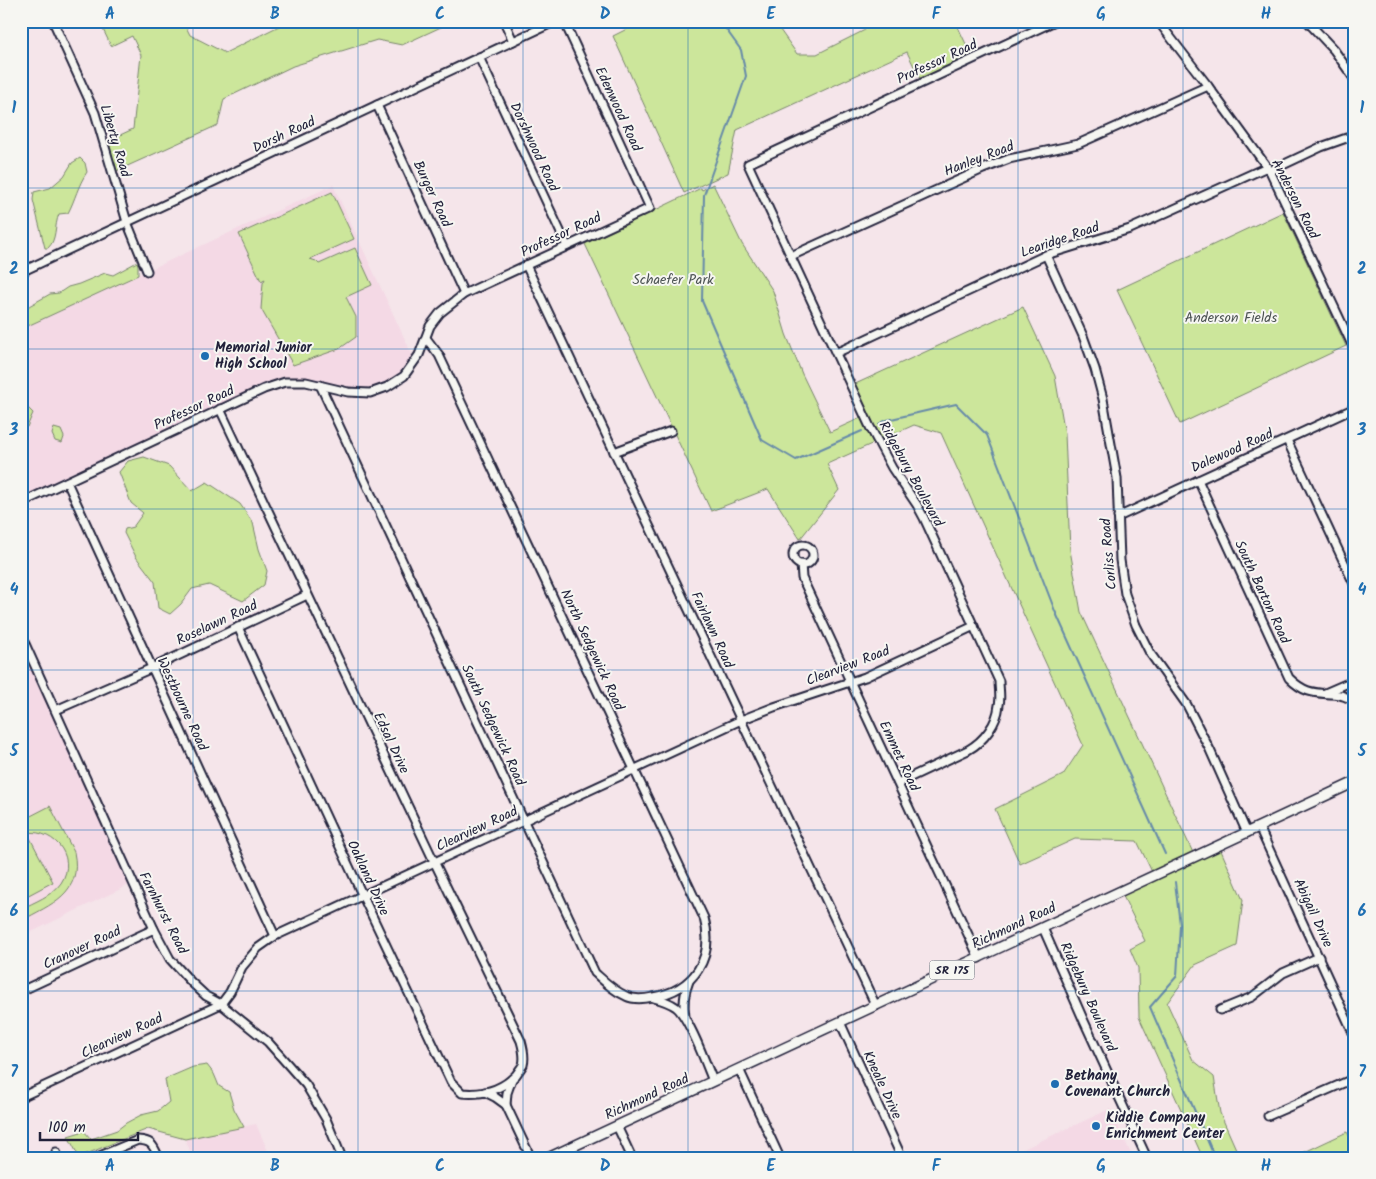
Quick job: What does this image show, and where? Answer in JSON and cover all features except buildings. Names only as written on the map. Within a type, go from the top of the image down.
[{"type":"main road","name":"Richmond Road","points":[[548,1158],[1355,782]]},
{"type":"street","name":"Liberty Road","points":[[52,21],[95,113],[127,222],[147,270]]},
{"type":"street","points":[[504,21],[513,41]]},
{"type":"street","name":"Dorsh Road","points":[[21,272],[556,21]]},
{"type":"street","name":"Edenwood Road","points":[[564,21],[650,208]]},
{"type":"street","name":"Professor Road","points":[[748,164],[1055,21]]},
{"type":"street","name":"Anderson Road","points":[[1158,21],[1269,169],[1355,351]]},
{"type":"street","points":[[1307,21],[1334,50],[1355,80]]},
{"type":"street","name":"Dorshwood Road","points":[[479,57],[567,246]]},
{"type":"street","name":"Hanley Road","points":[[791,256],[983,169],[1009,159],[1078,144],[1208,86]]},
{"type":"street","name":"Burger Road","points":[[377,105],[464,294]]},
{"type":"street","name":"Learidge Road","points":[[836,353],[1046,255],[1130,229],[1269,169],[1355,135]]},
{"type":"street","name":"Ridgebury Boulevard","points":[[748,164],[882,452],[924,518],[999,681],[1000,705],[995,721],[985,736],[976,745],[898,783]]},
{"type":"street","name":"Professor Road","points":[[21,503],[264,388],[285,382],[306,382],[348,392],[370,393],[387,387],[404,376],[420,356],[430,326],[440,313],[464,294],[650,208]]},
{"type":"street","name":"Corliss Road","points":[[1046,255],[1083,336],[1103,399],[1116,478],[1120,560],[1125,594],[1136,625],[1150,653],[1187,705],[1210,750],[1247,833]]},
{"type":"street","name":"Fairlawn Road","points":[[526,265],[876,1006]]},
{"type":"street","name":"North Sedgewick Road","points":[[426,338],[439,355],[704,918],[707,928],[704,960],[684,993],[685,1017]]},
{"type":"street","name":"South Sedgewick Road","points":[[320,385],[595,973],[608,986],[627,997],[642,999],[673,992],[691,979]]},
{"type":"street","name":"Dalewood Road","points":[[1118,517],[1355,408]]},
{"type":"street","name":"Edsal Drive","points":[[220,409],[521,1042],[523,1064],[506,1083]]},
{"type":"street","points":[[614,452],[671,431]]},
{"type":"street","points":[[1287,440],[1355,586]]},
{"type":"street","name":"South Barton Road","points":[[1198,480],[1289,678],[1297,687],[1317,694],[1342,695],[1355,701]]},
{"type":"street","name":"Westbourne Road","points":[[67,482],[275,936]]},
{"type":"street","name":"Emmet Road","points":[[801,564],[802,578],[979,958]]},
{"type":"street","name":"Roselawn Road","points":[[56,710],[152,668],[307,595]]},
{"type":"street","name":"Clearview Road","points":[[21,1097],[221,1004],[230,992],[242,967],[258,948],[275,936],[740,720],[865,676],[974,626]]},
{"type":"street","name":"Oakland Drive","points":[[238,627],[451,1082],[462,1093],[472,1094],[496,1089],[506,1083]]},
{"type":"street","name":"Farnhurst Road","points":[[21,635],[154,928],[170,959],[206,996],[221,1004],[268,1042],[306,1085],[326,1119],[342,1158]]},
{"type":"street","points":[[1323,694],[1355,680]]},
{"type":"street","name":"Abigail Drive","points":[[1259,827],[1355,1037]]},
{"type":"street","name":"Cranover Road","points":[[21,991],[154,928]]},
{"type":"street","name":"Ridgebury Boulevard","points":[[1043,928],[1147,1158]]},
{"type":"street","points":[[1220,1010],[1252,997],[1284,973],[1319,957]]},
{"type":"street","points":[[652,998],[667,1002],[676,1007],[685,1017],[713,1081]]},
{"type":"street","name":"Kneale Drive","points":[[840,1022],[902,1158]]},
{"type":"street","points":[[739,1069],[780,1158]]},
{"type":"street","points":[[506,1105],[507,1093],[512,1078]]},
{"type":"street","points":[[1268,1116],[1355,1078]]},
{"type":"street","points":[[485,1092],[506,1105],[531,1158]]},
{"type":"street","points":[[617,1126],[632,1158]]},
{"type":"street","points":[[95,1158],[138,1140],[146,1140],[153,1144],[159,1158]]},
{"type":"shaded area","points":[[333,185],[415,361],[404,376],[370,393],[285,382],[21,503],[21,329]]},
{"type":"shaded area","points":[[21,635],[133,883],[21,937]]},
{"type":"shaded area","name":"Kiddie Company Enrichment Center","points":[[1110,1109],[1133,1158],[1004,1158],[1038,1142]]},
{"type":"shaded area","points":[[256,1124],[271,1158],[193,1158],[185,1139]]},
{"type":"green space","points":[[99,21],[183,21],[190,35],[225,53],[289,21],[454,21],[402,45],[377,40],[293,66],[224,99],[218,125],[112,173],[103,143],[133,129],[141,55],[132,36],[111,46]]},
{"type":"green space","points":[[643,21],[776,21],[797,54],[817,54],[883,21],[970,21],[958,27],[973,59],[922,83],[907,52],[737,130],[728,173],[684,193],[613,36]]},
{"type":"green space","points":[[80,158],[85,163],[87,172],[68,213],[59,214],[53,241],[48,248],[45,248],[33,200],[34,192],[50,188],[64,176],[72,163]]},
{"type":"green space","name":"Schaefer Park","points":[[713,184],[742,244],[773,291],[786,334],[802,374],[830,432],[865,416],[851,386],[1023,307],[1055,376],[1065,434],[1070,550],[1081,612],[1195,857],[1219,846],[1243,900],[1237,946],[1195,965],[1167,1003],[1193,1060],[1214,1077],[1220,1113],[1240,1158],[1203,1158],[1139,1017],[1138,968],[1130,949],[1145,941],[1121,892],[1154,876],[1137,841],[1075,839],[1020,864],[995,809],[1063,775],[1083,745],[941,433],[914,425],[827,464],[839,490],[800,539],[768,489],[711,511],[585,244]]},
{"type":"green space","points":[[332,192],[354,239],[310,259],[319,264],[355,248],[372,285],[346,297],[356,317],[356,337],[339,349],[293,365],[261,309],[265,279],[261,281],[239,234]]},
{"type":"green space","name":"Anderson Fields","points":[[1283,212],[1346,346],[1180,424],[1117,290]]},
{"type":"green space","points":[[137,262],[138,275],[21,329],[21,314],[29,306],[50,294],[59,293],[68,287],[105,273],[113,275]]},
{"type":"green space","points":[[21,407],[28,408],[33,413],[27,427],[21,427]]},
{"type":"green space","points":[[54,428],[61,430],[64,437],[62,443],[55,441],[52,434]]},
{"type":"green space","points":[[144,457],[169,466],[192,491],[207,482],[240,504],[253,523],[259,549],[267,571],[264,585],[243,601],[209,585],[192,589],[181,604],[170,614],[158,608],[155,582],[136,557],[124,533],[125,529],[133,527],[143,513],[131,503],[119,472],[128,461]]},
{"type":"green space","points":[[50,806],[74,852],[76,866],[74,878],[62,896],[21,921],[21,909],[53,892],[61,883],[66,873],[67,863],[64,853],[52,838],[32,832],[21,834],[21,821]]},
{"type":"green space","points":[[30,838],[53,882],[21,899],[21,843]]},
{"type":"green space","points":[[207,1065],[214,1074],[219,1086],[229,1092],[234,1109],[244,1127],[185,1139],[148,1129],[79,1157],[68,1136],[84,1131],[91,1139],[117,1130],[141,1115],[158,1111],[169,1102],[165,1079],[193,1067]]},
{"type":"green space","points":[[1347,1132],[1355,1147],[1355,1154],[1349,1158],[1292,1158]]},
{"type":"waterway","points":[[720,21],[741,50],[746,76],[704,195],[702,301],[762,440],[796,460],[862,431]]},
{"type":"waterway","points":[[879,424],[887,420],[956,404],[987,435],[1055,611],[1165,854]]},
{"type":"waterway","points":[[1175,882],[1180,925],[1177,976],[1150,1007],[1215,1158]]},
{"type":"place","name":"Memorial Junior High School","points":[[205,356]]},
{"type":"place","name":"Bethany Covenant Church","points":[[1055,1084]]},
{"type":"place","name":"Kiddie Company Enrichment Center","points":[[1096,1126]]}]
